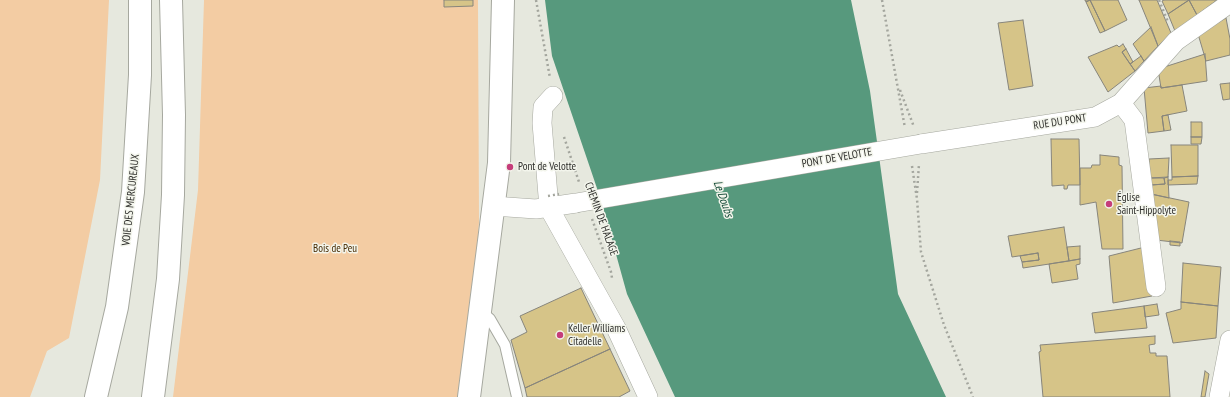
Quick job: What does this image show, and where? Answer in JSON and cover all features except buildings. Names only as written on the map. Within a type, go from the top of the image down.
[{"type":"main road","name":"VOIE DES MERCUREAUX","points":[[96,397],[117,307],[133,192],[140,75],[140,0]]},
{"type":"main road","points":[[153,397],[168,279],[173,202],[174,122],[171,0]]},
{"type":"main road","points":[[469,397],[499,163],[503,0]]},
{"type":"street","name":"RUE DU PONT","points":[[921,144],[1095,117],[1121,104],[1176,41],[1230,3]]},
{"type":"street","points":[[553,96],[543,107],[542,123],[549,208],[616,328],[648,397]]},
{"type":"street","points":[[1121,104],[1134,120],[1156,287]]},
{"type":"street","name":"PONT DE VELOTTE","points":[[493,206],[523,209],[549,208],[578,195],[921,144]]},
{"type":"street","points":[[1219,397],[1230,340]]},
{"type":"lane","points":[[480,310],[490,320],[505,345],[511,366],[515,395]]},
{"type":"path","points":[[536,0],[553,96]]},
{"type":"path","points":[[882,0],[905,130]]},
{"type":"path","points":[[898,84],[921,144],[917,198]]},
{"type":"path","name":"CHEMIN DE HALAGE","points":[[564,136],[578,195]]},
{"type":"path","points":[[911,160],[917,198],[921,252],[944,325],[973,397]]},
{"type":"path","name":"CHEMIN DE HALAGE","points":[[590,215],[611,272],[613,286]]},
{"type":"green space","points":[[0,0],[109,0],[100,180],[69,338],[47,351],[30,397],[0,397]]},
{"type":"green space","name":"Bois de Peu","points":[[204,0],[478,0],[479,222],[468,397],[173,397],[198,190]]},
{"type":"water","name":"Le Doubs","points":[[545,0],[851,0],[870,91],[898,294],[946,397],[675,397],[627,294],[601,200],[552,56]]},
{"type":"place","name":"Pont de Velotte","points":[[510,167]]},
{"type":"place","name":"Église Saint-Hippolyte","points":[[1109,204]]},
{"type":"place","name":"Keller Williams Citadelle","points":[[560,335]]}]
